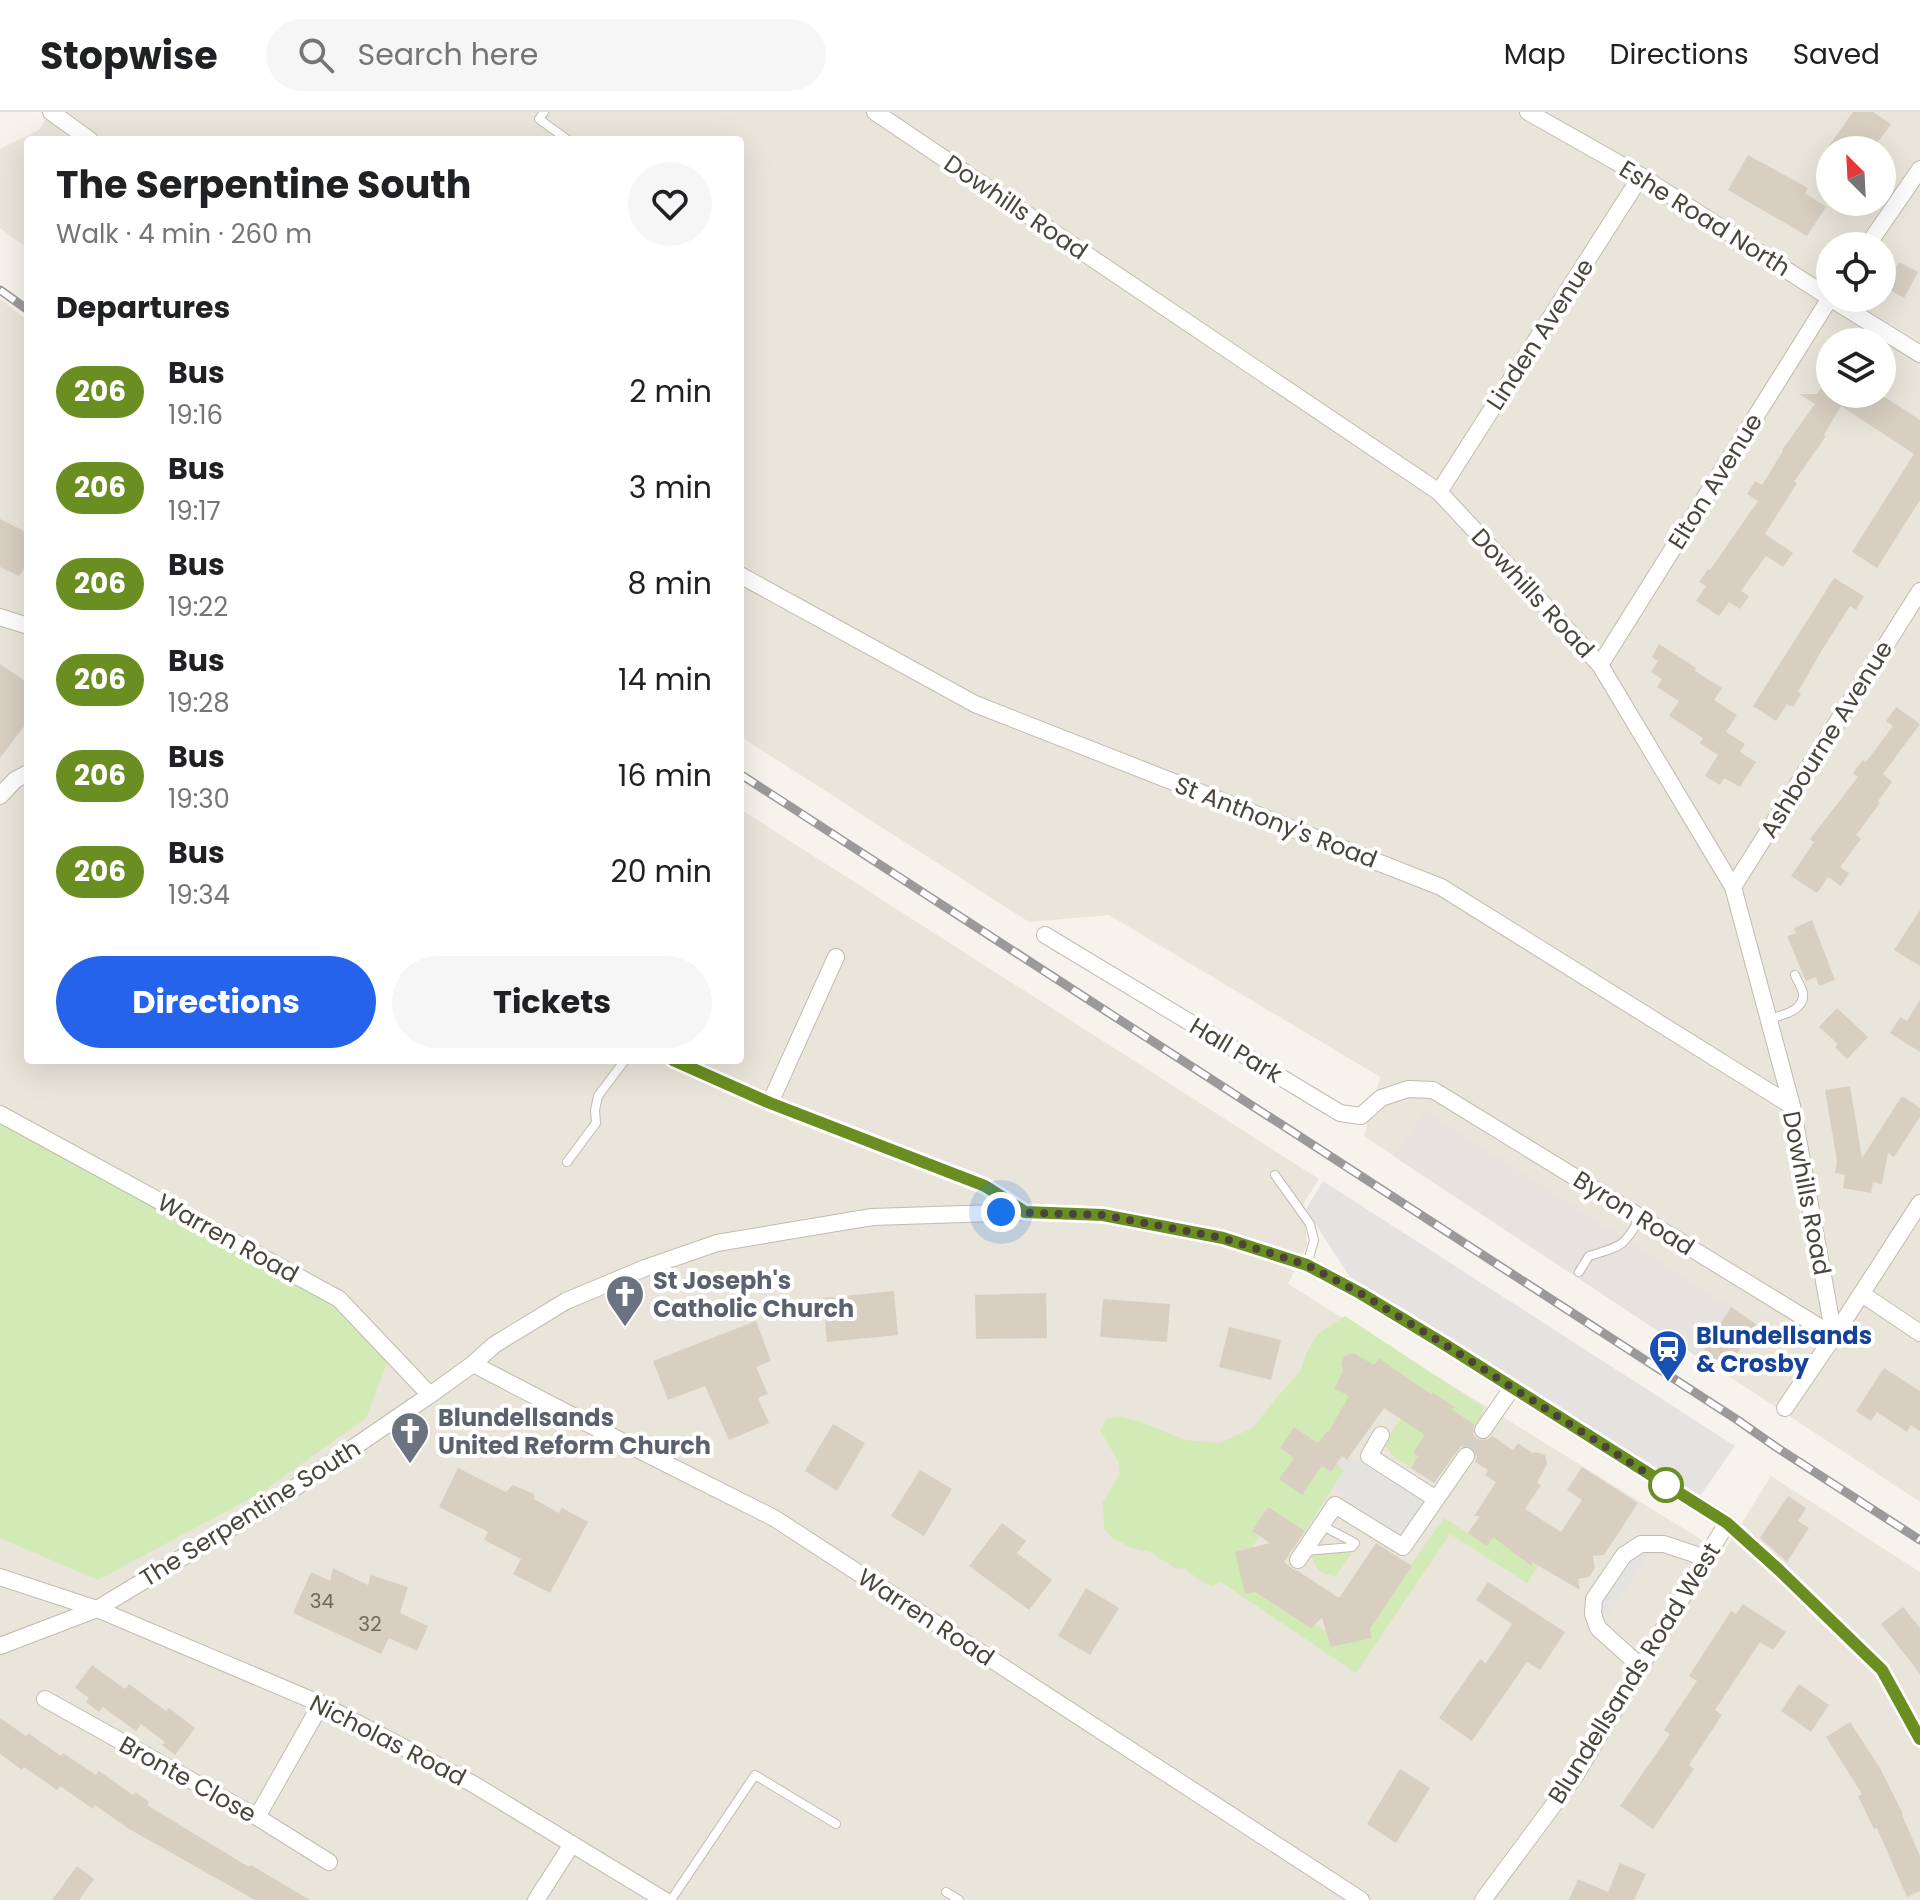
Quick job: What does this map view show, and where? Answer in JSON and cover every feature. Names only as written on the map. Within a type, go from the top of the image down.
[{"type":"street","points":[[51,112],[84,136]]},
{"type":"street","name":"Dowhills Road","points":[[875,112],[1439,492],[1600,665],[1733,887],[1792,1106],[1834,1336]]},
{"type":"street","name":"Eshe Road North","points":[[1528,112],[1641,176],[1816,289]]},
{"type":"street","points":[[1877,232],[1920,169]]},
{"type":"street","name":"Linden Avenue","points":[[1439,492],[1641,176]]},
{"type":"street","name":"Elton Avenue","points":[[1600,665],[1821,312]]},
{"type":"street","name":"Eshe Road North","points":[[1852,312],[1920,354]]},
{"type":"street","name":"St Anthony's Road","points":[[744,577],[975,704],[1441,887],[1792,1106]]},
{"type":"street","name":"Ashbourne Avenue","points":[[1733,887],[1920,591]]},
{"type":"street","points":[[0,617],[24,625]]},
{"type":"street","points":[[0,796],[24,775]]},
{"type":"street","name":"Hall Park","points":[[1045,935],[1340,1113],[1361,1116],[1381,1098],[1408,1089],[1433,1090]]},
{"type":"street","points":[[770,1103],[836,957]]},
{"type":"street","points":[[682,1064],[770,1103],[985,1186],[1025,1212]]},
{"type":"street","name":"Byron Road","points":[[1433,1090],[1834,1336]]},
{"type":"street","name":"Warren Road","points":[[0,1114],[339,1299],[430,1395]]},
{"type":"street","points":[[1785,1408],[1920,1203]]},
{"type":"street","name":"The Serpentine South","points":[[0,1646],[97,1609],[274,1502],[430,1395],[494,1345],[566,1301],[645,1268],[717,1243],[872,1217],[1025,1212],[1103,1215],[1223,1238],[1307,1265],[1360,1293],[1727,1523],[1882,1670],[1920,1739]]},
{"type":"street","points":[[1862,1294],[1920,1333]]},
{"type":"street","name":"Warren Road","points":[[473,1364],[774,1518],[1361,1900]]},
{"type":"street","points":[[1483,1430],[1512,1388]]},
{"type":"street","points":[[1381,1435],[1369,1456],[1436,1499]]},
{"type":"street","points":[[1301,1556],[1335,1505],[1403,1547],[1466,1456]]},
{"type":"street","name":"Blundellsands Road West","points":[[1483,1900],[1575,1776],[1727,1523]]},
{"type":"street","points":[[1641,1667],[1598,1628],[1593,1614],[1594,1599],[1624,1555],[1641,1544],[1664,1544],[1706,1558]]},
{"type":"street","name":"Nicholas Road","points":[[0,1577],[97,1609],[321,1704],[473,1784],[664,1900]]},
{"type":"street","name":"Bronte Close","points":[[45,1699],[257,1817],[329,1862]]},
{"type":"street","points":[[257,1817],[321,1704]]},
{"type":"street","points":[[536,1900],[572,1844]]},
{"type":"lane","points":[[544,112],[539,119],[562,136]]},
{"type":"lane","points":[[1768,1020],[1794,1011],[1801,1004],[1803,994],[1795,975]]},
{"type":"lane","points":[[567,1162],[596,1123],[598,1096],[622,1064]]},
{"type":"lane","points":[[1275,1175],[1310,1224],[1314,1240],[1307,1265]]},
{"type":"lane","points":[[1579,1272],[1589,1256],[1613,1250],[1622,1243],[1641,1217]]},
{"type":"lane","points":[[1301,1556],[1352,1547],[1355,1543],[1321,1525]]},
{"type":"lane","points":[[671,1900],[755,1775],[836,1824]]},
{"type":"lane","points":[[946,1892],[959,1900]]},
{"type":"shaded area","points":[[50,112],[1920,112],[1920,1502],[1364,1136],[1380,1077],[1109,915],[1029,922],[744,739],[744,136],[27,136],[39,130]]},
{"type":"shaded area","points":[[24,137],[24,246],[0,228],[0,149]]},
{"type":"shaded area","points":[[0,299],[24,318],[24,1064],[744,1064],[744,812],[1319,1179],[1304,1203],[1307,1245],[1288,1284],[1723,1553],[1771,1476],[1920,1572],[1920,1900],[0,1900]]},
{"type":"shaded area","points":[[1426,1111],[1731,1307],[1699,1358],[1393,1156]]},
{"type":"shaded area","points":[[1323,1181],[1735,1446],[1695,1503],[1360,1293],[1306,1209]]},
{"type":"shaded area","points":[[1342,1456],[1347,1460],[1350,1456],[1362,1464],[1369,1456],[1424,1492],[1421,1500],[1424,1502],[1409,1525],[1387,1537],[1335,1505],[1343,1496],[1332,1489],[1344,1470],[1336,1464]]},
{"type":"shaded area","points":[[1657,1544],[1598,1628],[1594,1599],[1624,1555]]},
{"type":"green space","points":[[0,1114],[339,1299],[390,1355],[366,1418],[262,1492],[98,1580],[0,1538]]},
{"type":"green space","points":[[1345,1316],[1483,1407],[1482,1416],[1477,1426],[1451,1409],[1454,1406],[1432,1392],[1432,1395],[1379,1358],[1370,1370],[1363,1368],[1362,1358],[1354,1353],[1345,1355],[1341,1363],[1343,1371],[1334,1387],[1353,1398],[1329,1434],[1326,1431],[1321,1445],[1294,1427],[1280,1448],[1294,1458],[1280,1479],[1302,1494],[1322,1466],[1331,1472],[1336,1464],[1405,1512],[1409,1525],[1402,1528],[1340,1477],[1305,1531],[1268,1507],[1252,1531],[1259,1536],[1252,1548],[1261,1590],[1311,1628],[1315,1624],[1326,1631],[1331,1647],[1372,1637],[1369,1623],[1444,1518],[1487,1545],[1495,1534],[1530,1566],[1532,1562],[1538,1566],[1527,1583],[1450,1534],[1356,1673],[1221,1582],[1213,1586],[1150,1552],[1131,1548],[1111,1537],[1104,1528],[1103,1501],[1120,1474],[1119,1463],[1100,1430],[1106,1419],[1121,1417],[1185,1440],[1220,1443],[1254,1427],[1301,1371],[1306,1353],[1318,1334]]},
{"type":"green space","points":[[1401,1419],[1425,1435],[1413,1452],[1418,1456],[1411,1468],[1391,1454],[1386,1446],[1385,1441]]},
{"type":"green space","points":[[1353,1551],[1336,1576],[1319,1570],[1312,1559],[1312,1554]]},
{"type":"building","points":[[1853,112],[1873,112],[1891,124],[1882,136],[1836,136]]},
{"type":"building","points":[[1748,155],[1808,188],[1805,193],[1816,200],[1816,216],[1820,216],[1807,236],[1728,190]]},
{"type":"building","points":[[1899,262],[1918,272],[1904,298],[1896,293],[1896,267]]},
{"type":"building","points":[[1799,394],[1816,394],[1816,408],[1840,408],[1826,436],[1794,482],[1797,483],[1765,534],[1793,553],[1783,567],[1766,556],[1741,591],[1749,596],[1740,609],[1729,602],[1719,616],[1696,601],[1706,586],[1699,582],[1758,501],[1747,494],[1755,481],[1762,485],[1782,450],[1815,404]]},
{"type":"building","points":[[1896,404],[1920,420],[1920,500],[1877,568],[1852,552],[1914,454],[1844,408],[1896,408]]},
{"type":"building","points":[[0,519],[24,531],[24,569],[19,576],[0,567]]},
{"type":"building","points":[[1834,578],[1864,596],[1856,610],[1850,606],[1798,692],[1801,694],[1793,707],[1787,704],[1776,721],[1753,706]]},
{"type":"building","points":[[1659,644],[1722,688],[1714,700],[1737,715],[1726,732],[1745,744],[1740,752],[1756,762],[1740,787],[1724,778],[1720,785],[1705,776],[1718,755],[1700,743],[1703,738],[1669,716],[1679,701],[1657,687],[1662,679],[1651,672],[1658,661],[1652,657]]},
{"type":"building","points":[[0,664],[24,680],[24,726],[0,758]]},
{"type":"building","points":[[1896,707],[1920,724],[1883,774],[1892,782],[1856,835],[1861,839],[1840,867],[1849,873],[1841,886],[1828,877],[1817,893],[1791,876],[1814,842],[1810,839],[1858,777],[1853,773],[1863,760],[1866,762],[1893,726],[1886,721]]},
{"type":"building","points":[[1920,910],[1920,966],[1894,950]]},
{"type":"building","points":[[1812,920],[1835,980],[1819,986],[1816,977],[1806,981],[1787,936],[1796,933],[1794,928]]},
{"type":"building","points":[[1920,1000],[1920,1052],[1890,1033],[1900,1017],[1907,1021]]},
{"type":"building","points":[[1837,1008],[1868,1037],[1847,1059],[1835,1047],[1838,1044],[1819,1027]]},
{"type":"building","points":[[1850,1086],[1862,1158],[1902,1096],[1920,1108],[1920,1117],[1894,1157],[1888,1153],[1882,1184],[1873,1182],[1871,1193],[1843,1188],[1845,1175],[1835,1173],[1837,1161],[1825,1090]]},
{"type":"building","points":[[894,1291],[898,1335],[827,1342],[823,1298]]},
{"type":"building","points":[[1046,1293],[1047,1338],[976,1339],[975,1295]]},
{"type":"building","points":[[1103,1299],[1170,1304],[1167,1342],[1100,1337]]},
{"type":"building","points":[[1731,1307],[1756,1324],[1724,1374],[1699,1358]]},
{"type":"building","points":[[756,1321],[771,1361],[756,1367],[768,1394],[758,1398],[769,1423],[729,1440],[705,1386],[668,1400],[653,1361]]},
{"type":"building","points":[[1229,1327],[1281,1340],[1271,1380],[1219,1367]]},
{"type":"building","points":[[1354,1353],[1374,1365],[1379,1358],[1455,1407],[1451,1409],[1474,1424],[1473,1434],[1477,1439],[1487,1440],[1492,1436],[1513,1450],[1518,1443],[1532,1453],[1545,1455],[1547,1464],[1537,1483],[1541,1485],[1525,1509],[1561,1532],[1582,1500],[1567,1490],[1582,1467],[1638,1503],[1604,1555],[1593,1556],[1595,1568],[1589,1577],[1578,1579],[1580,1590],[1532,1562],[1531,1566],[1493,1537],[1487,1546],[1468,1533],[1480,1516],[1474,1516],[1496,1482],[1485,1475],[1488,1470],[1475,1462],[1476,1451],[1468,1445],[1461,1446],[1434,1483],[1411,1468],[1418,1456],[1413,1453],[1425,1435],[1384,1408],[1347,1460],[1342,1456],[1331,1472],[1322,1466],[1302,1495],[1279,1479],[1294,1458],[1280,1448],[1294,1427],[1318,1443],[1328,1432],[1349,1396],[1334,1388],[1343,1371],[1341,1363],[1345,1355]]},
{"type":"building","points":[[1884,1368],[1920,1391],[1920,1431],[1911,1425],[1907,1432],[1877,1412],[1871,1421],[1856,1411]]},
{"type":"building","points":[[833,1424],[865,1443],[837,1491],[805,1471]]},
{"type":"building","points":[[458,1468],[506,1492],[513,1485],[534,1494],[534,1499],[559,1513],[562,1508],[588,1522],[550,1593],[513,1574],[521,1559],[484,1540],[488,1532],[439,1507]]},
{"type":"building","points":[[920,1470],[952,1489],[924,1536],[891,1516]]},
{"type":"building","points":[[1788,1496],[1806,1508],[1798,1521],[1809,1528],[1787,1562],[1760,1538]]},
{"type":"building","points":[[1268,1507],[1305,1531],[1284,1562],[1339,1598],[1376,1543],[1412,1566],[1370,1629],[1372,1638],[1331,1647],[1322,1618],[1311,1628],[1255,1592],[1245,1594],[1235,1552],[1270,1543],[1252,1531]]},
{"type":"building","points":[[1002,1523],[1026,1541],[1017,1553],[1052,1580],[1029,1610],[969,1566]]},
{"type":"building","points":[[333,1568],[368,1585],[371,1575],[408,1587],[400,1612],[428,1626],[417,1651],[389,1638],[381,1654],[293,1613],[311,1572],[330,1581]]},
{"type":"building","points":[[1488,1582],[1565,1632],[1540,1670],[1527,1662],[1472,1741],[1439,1718],[1480,1659],[1486,1663],[1512,1624],[1476,1600]]},
{"type":"building","points":[[1086,1588],[1119,1608],[1090,1655],[1058,1636]]},
{"type":"building","points":[[1743,1604],[1786,1632],[1773,1650],[1760,1642],[1715,1710],[1722,1715],[1689,1765],[1694,1769],[1653,1829],[1620,1806],[1670,1734],[1664,1730],[1697,1681],[1689,1676],[1731,1611],[1736,1614]]},
{"type":"building","points":[[1903,1607],[1920,1628],[1920,1674],[1881,1624]]},
{"type":"building","points":[[92,1665],[125,1689],[129,1684],[166,1711],[169,1708],[195,1728],[175,1755],[162,1745],[165,1742],[141,1724],[136,1731],[103,1707],[99,1712],[86,1702],[89,1698],[75,1688]]},
{"type":"building","points":[[1799,1684],[1829,1705],[1811,1732],[1781,1711]]},
{"type":"building","points":[[0,1718],[61,1756],[63,1753],[96,1775],[99,1771],[133,1795],[135,1792],[149,1802],[147,1805],[310,1900],[255,1900],[129,1829],[95,1805],[93,1809],[60,1786],[57,1790],[24,1767],[22,1770],[0,1754]]},
{"type":"building","points":[[1850,1722],[1880,1768],[1920,1856],[1920,1891],[1907,1897],[1877,1828],[1874,1829],[1858,1796],[1862,1794],[1826,1737]]},
{"type":"building","points":[[1400,1769],[1430,1788],[1396,1843],[1367,1824]]},
{"type":"building","points":[[1620,1863],[1646,1874],[1634,1900],[1569,1900],[1578,1879],[1608,1892]]},
{"type":"building","points":[[77,1866],[94,1879],[79,1900],[52,1900]]},
{"type":"tunnel","points":[[1466,1456],[1483,1430]]},
{"type":"railway","points":[[0,290],[24,307]]},
{"type":"railway","points":[[744,777],[1920,1540]]},
{"type":"bus line","name":"206","points":[[682,1064],[770,1103],[985,1186],[1025,1212],[1103,1215],[1223,1238],[1307,1265],[1360,1293],[1727,1523],[1882,1670],[1920,1739]]},
{"type":"place","name":"St Joseph's Catholic Church","points":[[625,1328]]},
{"type":"place","name":"Blundellsands & Crosby","points":[[1668,1383]]},
{"type":"place","name":"Blundellsands United Reform Church","points":[[410,1465]]},
{"type":"route","points":[[1001,1212],[1103,1215],[1223,1238],[1307,1265],[1444,1344],[1673,1490],[1666,1485]]}]
